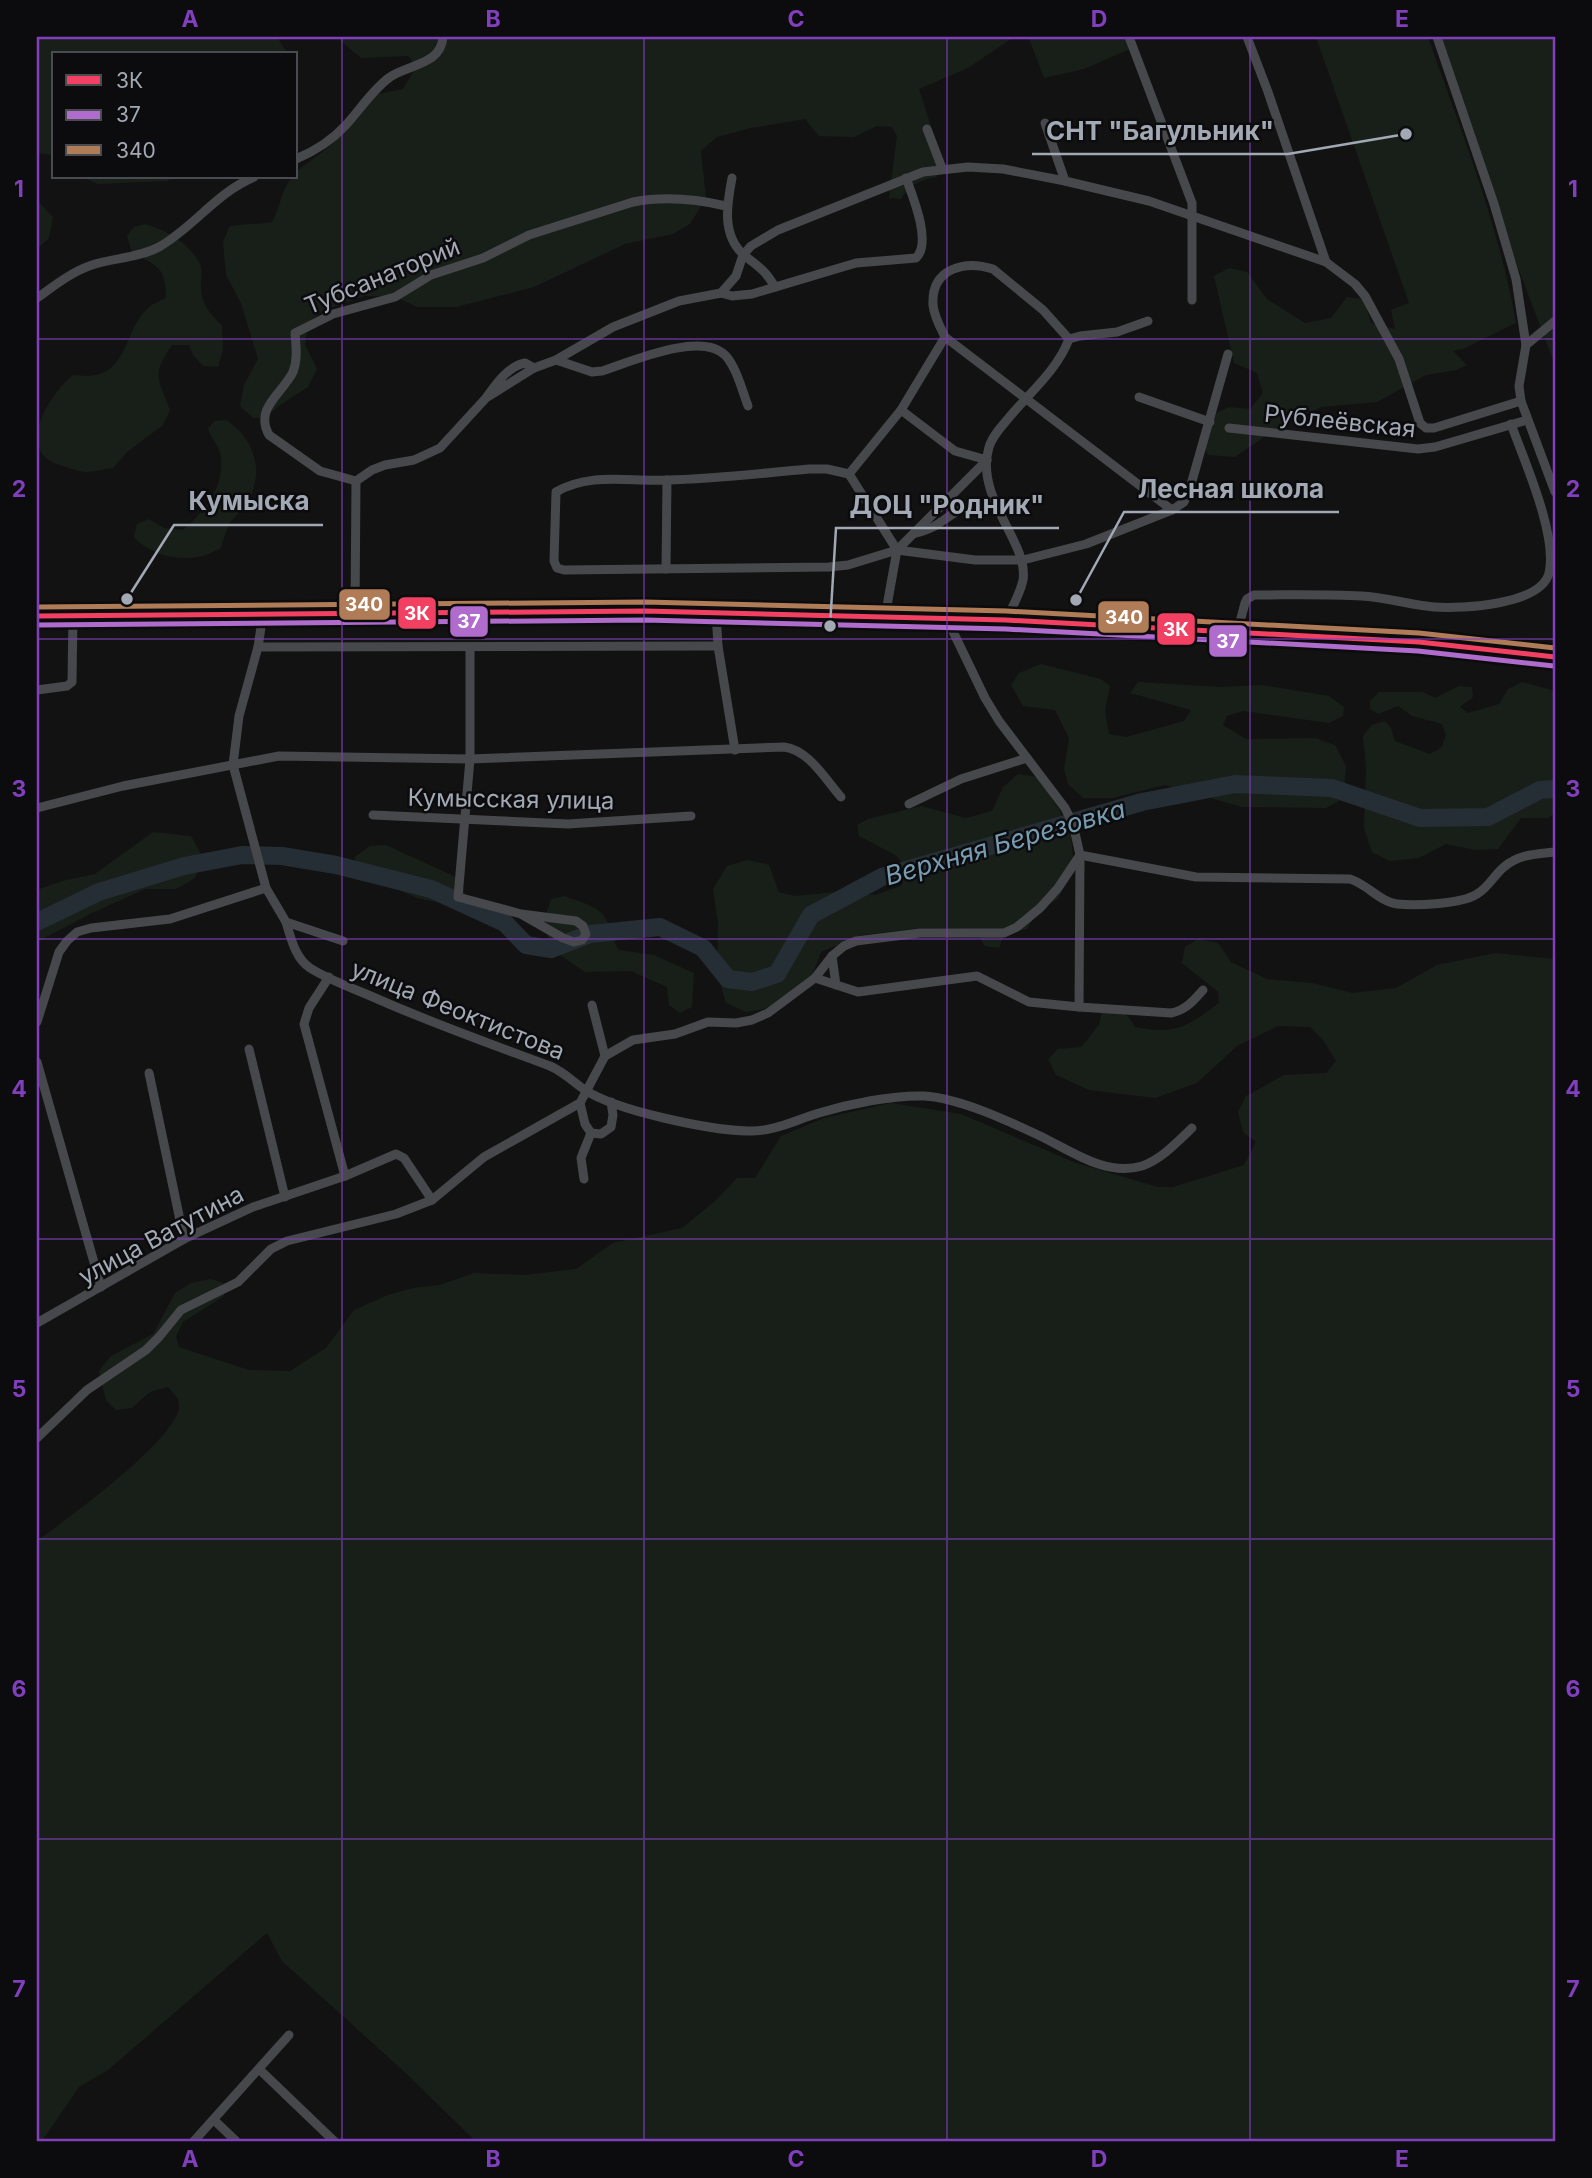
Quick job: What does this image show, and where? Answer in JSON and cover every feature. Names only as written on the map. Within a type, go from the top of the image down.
[{"type":"main road","points":[[37,616],[716,612],[1006,620],[1419,642],[1555,657]]},
{"type":"street","points":[[298,158],[328,142],[387,79],[433,58],[442,47],[443,37]]},
{"type":"street","points":[[1129,37],[1188,189],[1193,216],[1192,300]]},
{"type":"street","points":[[1247,37],[1326,262]]},
{"type":"street","points":[[1437,37],[1494,204],[1516,279],[1526,345],[1519,386],[1521,401],[1555,492]]},
{"type":"street","points":[[1045,123],[1065,181]]},
{"type":"street","points":[[928,128],[942,168]]},
{"type":"street","points":[[721,293],[736,276],[743,255],[751,246],[778,230],[905,178],[942,168],[1003,169],[1149,201],[1193,216]]},
{"type":"street","points":[[37,298],[82,269],[136,256],[160,246],[226,192],[252,178]]},
{"type":"street","points":[[732,178],[726,206],[732,239],[743,255],[766,272],[775,287]]},
{"type":"street","points":[[355,613],[356,481],[372,470],[414,460],[440,448],[486,398],[534,368],[556,360],[624,322],[679,301],[721,293],[741,295],[856,263],[916,258],[922,253],[921,235],[915,203],[905,178]]},
{"type":"street","name":"Тубсанаторий","points":[[356,481],[320,471],[270,435],[265,427],[263,418],[266,410],[294,370],[295,333],[333,314],[395,297],[431,275],[483,258],[517,240],[634,202],[686,199],[726,206]]},
{"type":"street","name":"Рублеёвская","points":[[1193,216],[1326,262],[1355,284],[1365,296],[1399,359],[1420,423],[1426,428],[1434,428],[1521,401]]},
{"type":"street","points":[[1069,339],[1043,310],[993,269],[969,265],[954,267],[943,276],[934,290],[933,306],[945,337],[1172,510]]},
{"type":"street","points":[[1069,339],[1117,332],[1148,321]]},
{"type":"street","points":[[1526,345],[1555,321]]},
{"type":"street","points":[[849,474],[901,410],[945,337]]},
{"type":"street","points":[[1006,620],[1023,580],[1023,560],[995,504],[989,480],[989,446],[996,433],[1057,363],[1069,339]]},
{"type":"street","points":[[556,360],[592,372],[665,350],[708,347],[719,350],[727,357],[748,405]]},
{"type":"street","points":[[897,550],[849,474],[827,469],[667,481],[602,479],[571,483],[556,492],[554,561],[557,568],[564,570],[838,566],[897,550],[975,560],[1023,560],[1095,541],[1172,510],[1184,502],[1210,422],[1228,354]]},
{"type":"street","points":[[1139,397],[1210,422]]},
{"type":"street","points":[[901,410],[955,450],[987,460]]},
{"type":"street","name":"Рублеёвская","points":[[1229,428],[1418,449],[1435,447],[1527,420]]},
{"type":"street","points":[[1237,633],[1245,603],[1250,596],[1359,595],[1451,608],[1532,594],[1545,584],[1550,571],[1549,549],[1544,524],[1511,424]]},
{"type":"street","points":[[885,617],[897,550],[987,460]]},
{"type":"street","points":[[667,481],[667,569]]},
{"type":"street","points":[[914,534],[932,529],[957,511],[995,504]]},
{"type":"street","points":[[716,612],[718,646],[735,750]]},
{"type":"street","name":"улица Феоктистова","points":[[263,614],[258,648],[239,716],[233,765],[266,888],[286,922],[295,948],[309,967],[419,1017],[556,1069],[571,1077],[585,1090],[611,1102],[681,1122],[763,1131],[821,1112],[925,1096],[964,1105],[1038,1135],[1097,1164],[1119,1169],[1142,1166],[1162,1156],[1192,1128]]},
{"type":"street","points":[[37,690],[72,682],[72,616]]},
{"type":"street","points":[[947,619],[985,698],[1065,808],[1073,824],[1080,855],[1079,1007]]},
{"type":"street","points":[[258,648],[718,646]]},
{"type":"street","points":[[470,647],[470,759],[458,897],[521,914],[576,921],[583,926],[586,934],[582,940],[574,942],[563,939],[521,914]]},
{"type":"street","points":[[37,808],[123,786],[279,756],[470,759],[794,748],[803,754],[841,797]]},
{"type":"street","points":[[909,804],[961,779],[1027,758]]},
{"type":"street","name":"Кумысская улица","points":[[373,815],[568,824],[691,816]]},
{"type":"street","points":[[1080,855],[1196,877],[1350,879],[1360,882],[1385,900],[1406,904],[1464,900],[1485,888],[1516,858],[1555,852]]},
{"type":"street","points":[[591,1133],[585,1124],[580,1103],[585,1090],[605,1056],[633,1040],[675,1034],[708,1022],[736,1023],[752,1020],[768,1013],[815,978],[832,956],[844,946],[856,941],[910,933],[1004,933],[1017,927],[1040,908],[1058,888],[1080,855]]},
{"type":"street","points":[[37,1022],[59,952],[66,941],[78,932],[91,928],[170,919],[266,888]]},
{"type":"street","name":"улица Феоктистова","points":[[286,922],[343,941]]},
{"type":"street","points":[[832,956],[836,985]]},
{"type":"street","points":[[815,978],[851,991],[865,992],[977,976],[1029,1002],[1171,1013],[1190,1005],[1203,990]]},
{"type":"street","points":[[329,977],[309,1009],[304,1024],[345,1176]]},
{"type":"street","points":[[592,1005],[605,1056]]},
{"type":"street","points":[[248,1049],[285,1197]]},
{"type":"street","points":[[37,1062],[101,1287]]},
{"type":"street","points":[[149,1073],[184,1239]]},
{"type":"street","points":[[591,1133],[601,1133],[611,1127],[611,1102]]},
{"type":"street","points":[[37,1438],[87,1391],[146,1350],[181,1310],[238,1282],[271,1249],[287,1241],[396,1214],[432,1200],[484,1157],[580,1103]]},
{"type":"street","points":[[584,1179],[581,1158],[591,1133]]},
{"type":"street","name":"улица Ватутина","points":[[37,1323],[184,1239],[253,1207],[345,1176],[392,1154],[401,1155],[432,1200]]},
{"type":"street","points":[[194,2141],[289,2035]]},
{"type":"street","points":[[259,2069],[334,2141]]},
{"type":"street","points":[[214,2120],[236,2141]]},
{"type":"shaded area","points":[[37,37],[277,37],[287,52],[52,52],[52,155],[37,153]]},
{"type":"shaded area","points":[[336,37],[1133,37],[1135,47],[1084,69],[1044,78],[1029,38],[1011,39],[968,68],[919,89],[941,157],[937,177],[916,183],[901,199],[889,198],[897,136],[892,127],[877,126],[854,137],[819,136],[805,119],[717,137],[701,151],[706,198],[690,224],[673,234],[625,244],[534,287],[456,307],[417,307],[397,297],[365,296],[323,310],[308,323],[305,345],[317,369],[308,387],[266,417],[253,418],[240,406],[244,385],[258,359],[241,303],[226,275],[223,242],[229,227],[272,222],[288,182],[291,178],[298,178],[298,170],[329,147],[363,97],[403,89],[414,70],[408,56],[361,58]]},
{"type":"shaded area","points":[[1316,37],[1428,37],[1489,214],[1509,286],[1516,323],[1465,348],[1453,351],[1467,365],[1456,370],[1426,375],[1377,402],[1321,407],[1280,426],[1235,457],[1208,455],[1202,441],[1207,417],[1229,407],[1250,409],[1263,393],[1257,373],[1234,363],[1214,276],[1229,268],[1247,272],[1267,299],[1305,323],[1331,318],[1347,297],[1364,299],[1371,323],[1395,329],[1391,310],[1409,303]]},
{"type":"shaded area","points":[[1438,37],[1555,37],[1555,365],[1494,204]]},
{"type":"shaded area","points":[[84,178],[177,178],[166,181],[98,184]]},
{"type":"shaded area","points":[[37,200],[53,217],[49,238],[37,249]]},
{"type":"shaded area","points":[[145,224],[177,239],[197,258],[201,266],[204,302],[222,326],[223,350],[218,367],[203,366],[193,355],[189,345],[172,345],[159,370],[160,383],[170,410],[163,425],[127,452],[113,468],[85,472],[63,466],[48,459],[40,449],[37,437],[45,410],[63,384],[73,375],[95,375],[106,372],[114,365],[140,317],[149,307],[166,298],[166,288],[159,269],[132,253],[127,236],[134,227]]},
{"type":"shaded area","points":[[226,420],[236,427],[250,446],[256,478],[248,501],[230,523],[220,549],[201,556],[181,558],[163,555],[147,548],[134,537],[137,524],[149,519],[164,528],[183,530],[206,506],[217,487],[221,465],[219,450],[208,428],[215,421]]},
{"type":"shaded area","points":[[1041,664],[1101,679],[1110,686],[1105,711],[1109,734],[1126,737],[1184,721],[1191,710],[1130,693],[1138,682],[1219,687],[1262,685],[1329,696],[1344,707],[1343,716],[1329,723],[1243,711],[1227,716],[1223,725],[1246,739],[1315,738],[1335,745],[1346,766],[1343,799],[1326,808],[1242,807],[1165,785],[1112,798],[1083,798],[1068,784],[1064,769],[1069,738],[1055,710],[1023,706],[1011,685],[1019,673]]},
{"type":"shaded area","points":[[1522,682],[1555,693],[1555,813],[1548,818],[1521,818],[1498,849],[1475,850],[1446,844],[1419,858],[1390,861],[1372,852],[1364,828],[1366,769],[1363,736],[1372,725],[1385,721],[1391,728],[1395,741],[1430,754],[1442,747],[1446,735],[1442,724],[1412,716],[1398,706],[1378,714],[1370,709],[1370,701],[1379,692],[1423,692],[1435,698],[1459,686],[1472,687],[1473,697],[1460,707],[1468,713],[1499,704],[1508,689]]},
{"type":"shaded area","points":[[1018,774],[1037,777],[1059,809],[1071,837],[1074,866],[1058,899],[1040,908],[1027,929],[1004,933],[999,948],[985,946],[974,929],[921,928],[861,935],[821,952],[809,983],[781,1006],[746,1012],[726,1003],[717,973],[718,923],[713,889],[727,866],[748,860],[769,865],[779,892],[795,896],[845,891],[875,895],[901,886],[908,871],[897,856],[859,836],[857,825],[868,819],[921,806],[966,818],[992,811],[1003,787]]},
{"type":"shaded area","points":[[153,832],[191,836],[203,858],[195,878],[176,889],[145,889],[37,942],[37,890],[95,874]]},
{"type":"shaded area","points":[[386,845],[460,879],[465,894],[454,905],[417,898],[356,871],[355,857],[370,846]]},
{"type":"shaded area","points":[[564,896],[601,912],[619,950],[654,955],[694,973],[692,1007],[680,1013],[669,1005],[667,987],[631,971],[585,972],[551,949],[544,922],[551,899]]},
{"type":"shaded area","points":[[1198,939],[1218,943],[1231,962],[1267,979],[1312,983],[1352,993],[1396,988],[1437,965],[1495,953],[1555,959],[1555,2141],[475,2141],[409,2076],[282,1961],[267,1933],[108,2070],[79,2087],[42,2141],[37,2141],[37,1539],[99,1494],[144,1455],[175,1419],[179,1405],[177,1397],[168,1387],[150,1392],[132,1408],[116,1410],[106,1400],[99,1371],[111,1356],[153,1334],[175,1293],[191,1283],[211,1279],[223,1283],[224,1296],[183,1322],[176,1336],[179,1347],[249,1370],[290,1371],[326,1348],[354,1310],[388,1295],[413,1288],[440,1285],[474,1273],[524,1275],[576,1269],[613,1243],[682,1228],[715,1201],[737,1178],[755,1178],[781,1136],[824,1118],[891,1103],[961,1114],[1076,1163],[1158,1187],[1173,1187],[1244,1165],[1256,1142],[1243,1132],[1238,1112],[1246,1096],[1284,1075],[1326,1073],[1336,1061],[1323,1040],[1310,1027],[1278,1026],[1237,1046],[1197,1083],[1155,1098],[1089,1090],[1056,1075],[1048,1059],[1058,1049],[1081,1047],[1099,1025],[1103,1006],[1119,1008],[1126,1013],[1135,1027],[1160,1030],[1189,1023],[1219,1003],[1218,992],[1182,963],[1185,947]]},
{"type":"waterway","name":"Верхняя Березовка","points":[[37,922],[99,892],[184,866],[242,855],[282,856],[336,865],[431,889],[505,923],[526,945],[551,949],[590,934],[660,927],[703,948],[728,979],[752,982],[777,974],[811,915],[882,877],[1142,802],[1235,784],[1332,788],[1420,818],[1488,817],[1540,790],[1555,789]]},
{"type":"transit line","name":"340","points":[[37,607],[645,602],[1006,611],[1419,633],[1555,648]]},
{"type":"transit line","name":"3К","points":[[37,616],[645,611],[1006,620],[1419,642],[1555,657]]},
{"type":"transit line","name":"37","points":[[37,625],[645,620],[1006,629],[1418,651],[1554,666]]},
{"type":"place","name":"СНТ \"Багульник\"","points":[[1406,134]]},
{"type":"place","name":"Кумыска","points":[[127,599]]},
{"type":"place","name":"Лесная школа","points":[[1076,600]]},
{"type":"place","name":"ДОЦ \"Родник\"","points":[[830,626]]}]
